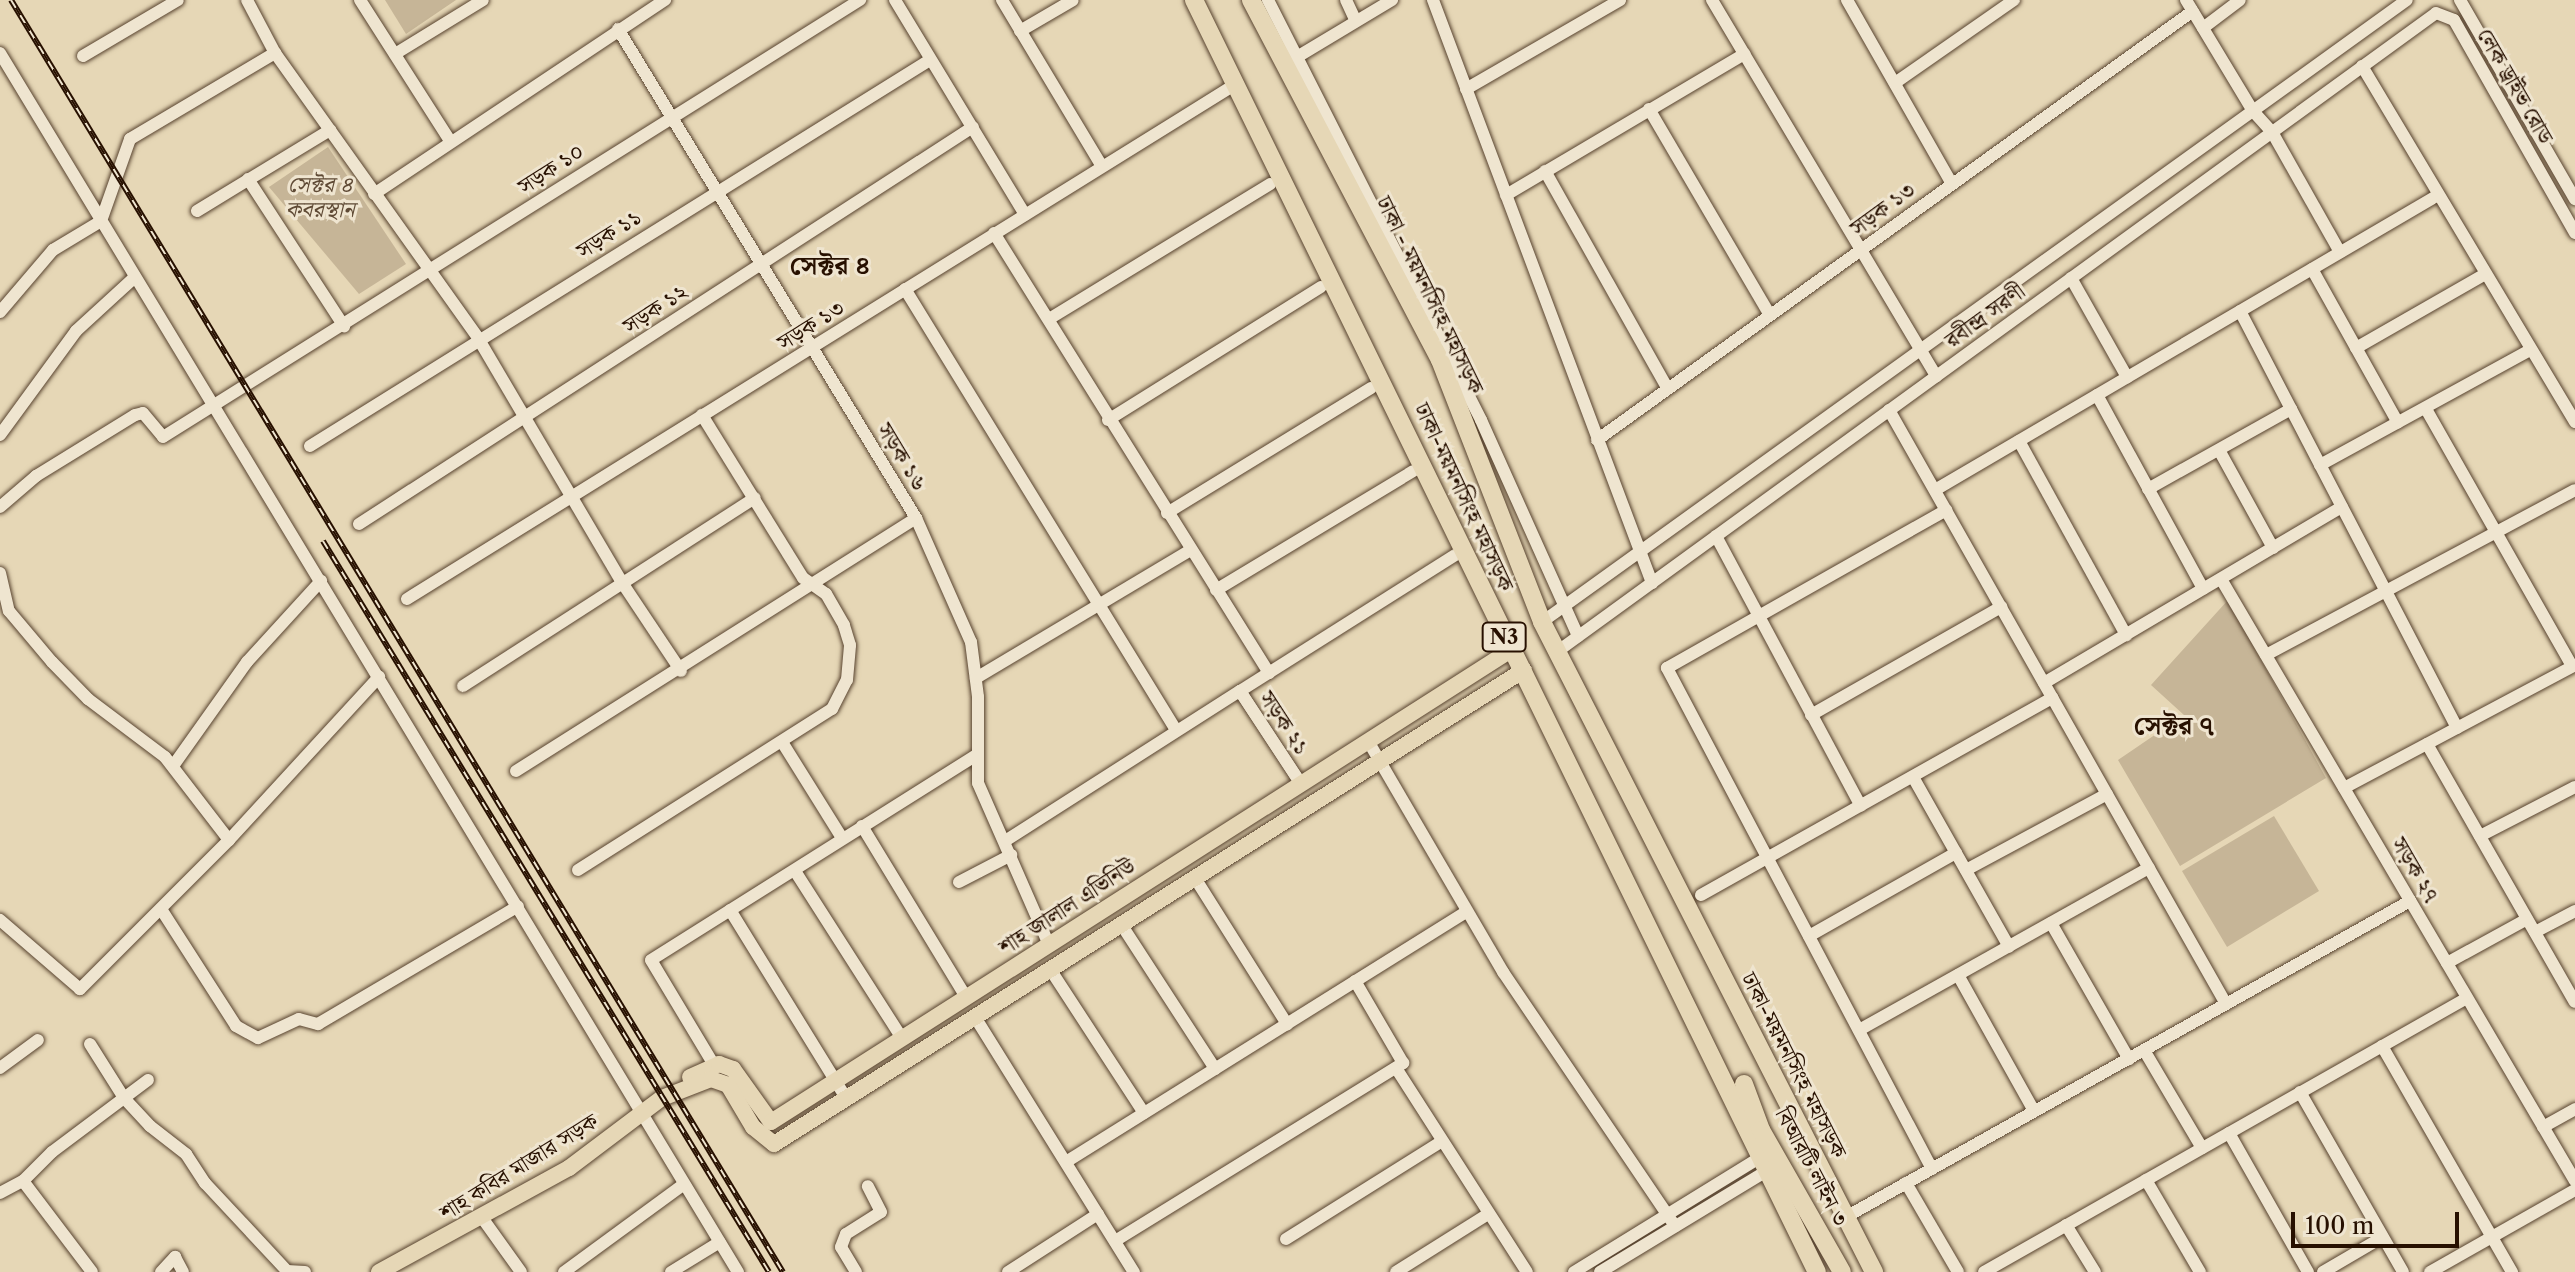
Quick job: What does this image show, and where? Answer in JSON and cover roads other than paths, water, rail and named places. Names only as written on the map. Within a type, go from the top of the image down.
[{"type":"highway","name":"ঢাকা-ময়মনসিংহ মহাসড়ক","points":[[1194,0],[1511,650],[1735,1084],[1764,1164],[1817,1272]]},
{"type":"highway","name":"ঢাকা - ময়মনসিংহ মহাসড়ক","points":[[1251,0],[1440,360],[1542,622]]},
{"type":"highway","name":"ঢাকা-ময়মনসিংহ মহাসড়ক","points":[[1542,622],[1874,1272]]},
{"type":"highway","name":"বিআরটি লাইন ৩","points":[[1735,1084],[1842,1272]]},
{"type":"main road","name":"শাহ জালাল এভিনিউ","points":[[714,1065],[736,1071],[771,1122],[1511,650]]},
{"type":"main road","name":"শাহ জালাল এভিনিউ","points":[[670,1096],[711,1079],[723,1080],[753,1127],[774,1144],[1524,670]]},
{"type":"main road","points":[[670,1096],[673,1086],[714,1065]]},
{"type":"main road","name":"শাহ কবির মাজার সড়ক","points":[[379,1272],[483,1219],[569,1168],[640,1114],[670,1096]]},
{"type":"street","points":[[83,56],[178,0]]},
{"type":"street","points":[[360,0],[450,141]]},
{"type":"street","points":[[395,54],[483,0]]},
{"type":"street","points":[[374,194],[665,0]]},
{"type":"street","name":"সড়ক ১০","points":[[0,507],[36,476],[135,415],[143,413],[163,437],[212,404],[344,326],[672,115],[860,0]]},
{"type":"street","points":[[895,0],[1025,215]]},
{"type":"street","points":[[1002,0],[1101,165]]},
{"type":"street","points":[[1020,31],[1073,0]]},
{"type":"street","points":[[1268,0],[1481,420],[1578,636]]},
{"type":"street","points":[[1346,0],[1356,21]]},
{"type":"street","points":[[1297,57],[1392,0]]},
{"type":"street","points":[[1433,0],[1652,583]]},
{"type":"street","points":[[1466,89],[1620,0]]},
{"type":"street","points":[[1712,0],[1936,376]]},
{"type":"street","points":[[1847,0],[1952,184]]},
{"type":"street","points":[[1895,83],[2014,0]]},
{"type":"street","points":[[2203,28],[2240,0]]},
{"type":"street","name":"রবীন্দ্র সরণী","points":[[1542,622],[2407,0]]},
{"type":"street","points":[[2429,0],[2436,13]]},
{"type":"street","name":"লেক ড্রাইভ রোড","points":[[2460,0],[2575,199]]},
{"type":"street","points":[[251,2],[275,53],[478,338],[621,581],[681,671]]},
{"type":"street","points":[[2190,5],[2253,111],[2272,132],[2340,252]]},
{"type":"street","name":"সড়ক ১৩","points":[[1597,440],[1952,184],[2190,5]]},
{"type":"street","name":"রবীন্দ্র সরণী","points":[[1558,651],[2436,13]]},
{"type":"street","name":"লেক ড্রাইভ রোড","points":[[2436,13],[2454,20],[2575,233]]},
{"type":"street","name":"সড়ক ১৬","points":[[618,29],[916,518],[967,629],[976,678],[975,756],[978,783],[1049,945]]},
{"type":"street","points":[[0,53],[738,1272]]},
{"type":"street","points":[[0,312],[53,250],[101,221],[115,195],[123,150],[140,134],[275,53]]},
{"type":"street","points":[[1506,195],[1744,54]]},
{"type":"street","name":"সড়ক ১১","points":[[310,446],[478,338],[930,60]]},
{"type":"street","points":[[2362,66],[2575,422]]},
{"type":"street","name":"সড়ক ১৩","points":[[407,599],[813,349],[1101,165],[1236,84]]},
{"type":"street","points":[[1649,109],[1770,315]]},
{"type":"street","name":"সড়ক ১২","points":[[359,524],[973,127]]},
{"type":"street","points":[[197,211],[330,130]]},
{"type":"street","points":[[1545,171],[1668,389]]},
{"type":"street","points":[[248,179],[344,326]]},
{"type":"street","points":[[1049,319],[1270,184]]},
{"type":"street","points":[[1935,490],[2438,195]]},
{"type":"street","points":[[994,233],[1108,420],[1269,673]]},
{"type":"street","points":[[2312,269],[2398,423]]},
{"type":"street","points":[[2356,348],[2485,274]]},
{"type":"street","points":[[0,435],[76,331],[135,277]]},
{"type":"street","points":[[2071,278],[2127,377]]},
{"type":"street","points":[[1108,420],[1321,287]]},
{"type":"street","points":[[905,289],[1176,730]]},
{"type":"street","points":[[2240,311],[2457,728]]},
{"type":"street","points":[[2320,465],[2530,350]]},
{"type":"street","points":[[1167,513],[1371,388]]},
{"type":"street","points":[[2097,395],[2203,589]]},
{"type":"street","points":[[2148,489],[2291,409]]},
{"type":"street","points":[[2344,788],[2574,666],[2426,409]]},
{"type":"street","points":[[1889,410],[2226,1004]]},
{"type":"street","points":[[578,870],[832,709],[847,680],[850,645],[826,594],[803,578],[702,415]]},
{"type":"street","points":[[2019,441],[2126,635]]},
{"type":"street","points":[[2219,450],[2273,548]]},
{"type":"street","points":[[1216,590],[1413,471]]},
{"type":"street","points":[[2266,655],[2575,490]]},
{"type":"street","points":[[463,686],[621,581],[755,498]]},
{"type":"street","points":[[2044,683],[2342,507]]},
{"type":"street","points":[[1932,1169],[1667,668],[1946,510]]},
{"type":"street","points":[[516,771],[681,671],[916,518]]},
{"type":"street","points":[[1716,536],[1861,806]]},
{"type":"street","points":[[976,678],[1191,550]]},
{"type":"street","name":"সড়ক ২১","points":[[1301,784],[1240,691],[1455,555]]},
{"type":"street","points":[[0,573],[9,611],[52,662],[88,699],[173,766],[229,840]]},
{"type":"street","name":"সড়ক ২৭","points":[[2221,579],[2575,1181]]},
{"type":"street","points":[[173,766],[267,638],[321,581]]},
{"type":"street","points":[[1811,715],[2001,607]]},
{"type":"street","points":[[0,920],[80,989],[229,840],[379,677]]},
{"type":"street","name":"সড়ক ২১","points":[[1005,841],[1240,691],[1266,731]]},
{"type":"street","points":[[1701,895],[2052,698]]},
{"type":"street","points":[[1368,741],[1466,912],[1671,1221]]},
{"type":"street","points":[[782,742],[842,838]]},
{"type":"street","points":[[2427,744],[2575,1002]]},
{"type":"street","points":[[714,1065],[651,960],[975,756]]},
{"type":"street","points":[[1913,777],[2009,947]]},
{"type":"street","points":[[2480,836],[2575,787]]},
{"type":"street","points":[[1966,870],[2107,794]]},
{"type":"street","points":[[862,826],[966,997]]},
{"type":"street","points":[[1809,936],[1956,853]]},
{"type":"street","points":[[959,882],[1011,855]]},
{"type":"street","points":[[1859,1030],[2149,868]]},
{"type":"street","points":[[795,871],[902,1038]]},
{"type":"street","points":[[1195,878],[1287,1024]]},
{"type":"street","points":[[1844,1218],[2410,901]]},
{"type":"street","points":[[161,909],[236,1026],[260,1038],[299,1019],[318,1024],[518,906]]},
{"type":"street","points":[[730,910],[846,1098]]},
{"type":"street","points":[[2535,932],[2575,911]]},
{"type":"street","points":[[1066,1162],[1466,912]]},
{"type":"street","points":[[2447,963],[2527,919]]},
{"type":"street","points":[[2051,923],[2129,1059]]},
{"type":"street","points":[[1121,924],[1215,1069]]},
{"type":"street","points":[[1050,969],[1144,1113]]},
{"type":"street","points":[[1958,975],[2034,1111]]},
{"type":"street","points":[[1115,1241],[1403,1063],[1355,981]]},
{"type":"street","points":[[1984,1272],[2467,998]]},
{"type":"street","points":[[975,1017],[1134,1272]]},
{"type":"street","points":[[0,1068],[38,1040]]},
{"type":"street","points":[[90,1044],[124,1098],[186,1154],[205,1183],[287,1271],[305,1272]]},
{"type":"street","points":[[2382,1046],[2493,1234],[2512,1272]]},
{"type":"street","points":[[2144,1050],[2202,1148]]},
{"type":"street","points":[[1396,1068],[1527,1272]]},
{"type":"street","points":[[0,1193],[23,1181],[52,1152],[148,1080]]},
{"type":"street","points":[[2300,1092],[2403,1272]]},
{"type":"street","points":[[2543,1127],[2575,1109]]},
{"type":"street","points":[[2229,1133],[2308,1272]]},
{"type":"street","points":[[1286,1239],[1442,1141]]},
{"type":"street","points":[[1574,1272],[1671,1221],[1764,1164]]},
{"type":"street","points":[[2146,1180],[2200,1272]]},
{"type":"street","points":[[23,1181],[92,1272]]},
{"type":"street","points":[[1906,1183],[1958,1272]]},
{"type":"street","points":[[564,1272],[683,1185]]},
{"type":"street","points":[[856,1272],[841,1247],[846,1234],[881,1212],[868,1186]]},
{"type":"street","points":[[2430,1272],[2575,1190]]},
{"type":"street","points":[[1008,1272],[1098,1214]]},
{"type":"street","points":[[1396,1272],[1488,1214]]},
{"type":"street","points":[[483,1219],[521,1272]]},
{"type":"street","points":[[1600,1272],[1671,1221]]},
{"type":"street","points":[[2066,1225],[2095,1272]]},
{"type":"street","points":[[2323,1272],[2383,1237]]},
{"type":"street","points":[[671,1272],[720,1242]]},
{"type":"street","points":[[161,1272],[175,1257],[183,1272]]},
{"type":"railway","points":[[11,0],[783,1272]]},
{"type":"railway","points":[[323,541],[769,1272]]},
{"type":"district","name":"সেক্টর ৪","points":[[830,266]]},
{"type":"district","name":"সেক্টর ৭","points":[[2174,726]]},
{"type":"park label","name":"সেক্টর ৪ কবরস্থান","points":[[320,196]]}]
